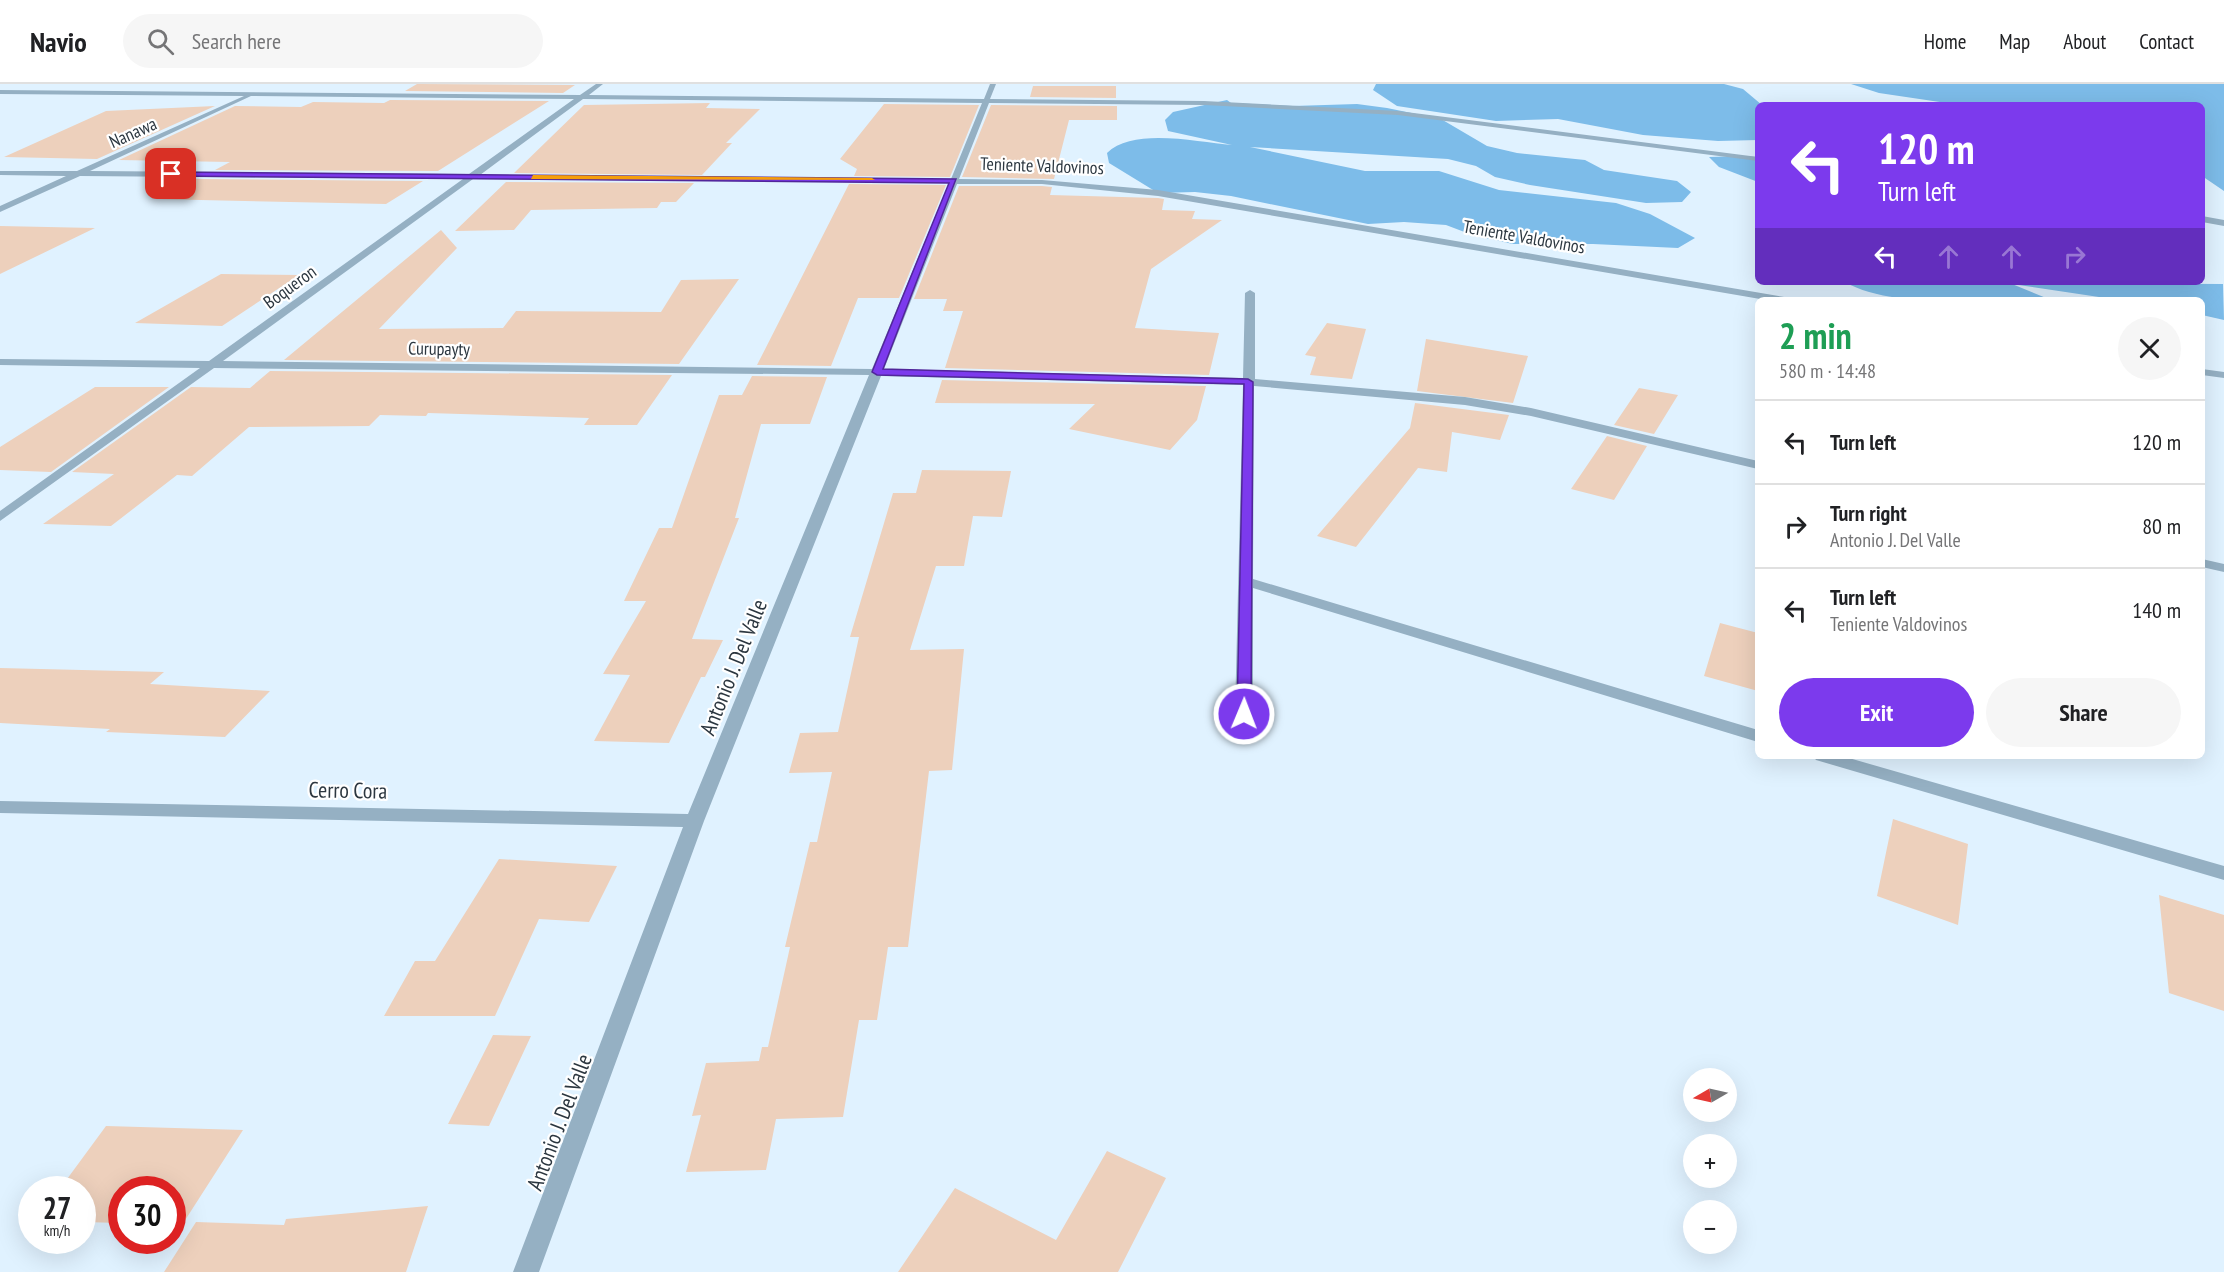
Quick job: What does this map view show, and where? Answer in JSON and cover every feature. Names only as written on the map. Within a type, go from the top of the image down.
[{"type":"street","name":"Nanawa","points":[[0,209],[278,84]]},
{"type":"street","name":"Boqueron","points":[[0,517],[600,84]]},
{"type":"street","name":"Antonio J. Del Valle","points":[[526,1272],[695,821],[993,84]]},
{"type":"street","points":[[0,92],[1204,103],[1347,108],[1755,159]]},
{"type":"street","name":"Teniente Valdovinos","points":[[0,173],[1053,183],[1158,193],[1766,297]]},
{"type":"street","points":[[2205,220],[2224,223]]},
{"type":"street","points":[[1244,714],[1250,293]]},
{"type":"street","name":"Curupayty","points":[[0,362],[877,372],[1248,382],[1465,401],[1509,408],[1755,464]]},
{"type":"street","points":[[2205,372],[2224,375]]},
{"type":"street","points":[[2205,564],[2224,568]]},
{"type":"street","points":[[1245,581],[1755,735]]},
{"type":"street","points":[[1834,759],[2224,873]]},
{"type":"street","name":"Cerro Cora","points":[[0,807],[695,821]]},
{"type":"shaded area","points":[[1376,84],[1724,84],[1743,89],[1758,102],[1755,102],[1755,140],[1718,141],[1643,135],[1558,119],[1496,121],[1397,106],[1373,90]]},
{"type":"shaded area","points":[[1851,84],[2224,84],[2224,191],[2205,178],[2205,102],[1940,102],[1879,93]]},
{"type":"shaded area","points":[[1227,100],[1231,103],[1293,106],[1357,104],[1387,108],[1441,119],[1487,146],[1517,153],[1585,160],[1604,170],[1677,181],[1691,192],[1682,202],[1646,203],[1530,185],[1495,177],[1476,166],[1448,159],[1250,147],[1365,171],[1439,171],[1499,190],[1616,203],[1650,214],[1695,238],[1678,248],[1593,244],[1513,244],[1475,236],[1446,225],[1404,222],[1368,224],[1231,196],[1195,192],[1158,193],[1109,163],[1107,153],[1118,145],[1133,140],[1166,138],[1232,145],[1168,131],[1165,120],[1173,112]]},
{"type":"shaded area","points":[[1709,157],[1755,157],[1755,181],[1719,167]]},
{"type":"shaded area","points":[[2223,284],[2224,320],[2205,316],[2205,297],[2099,297],[2019,285]]},
{"type":"shaded area","points":[[1852,285],[2014,285],[2044,297],[1889,297]]},
{"type":"building","points":[[417,84],[575,85],[563,93],[405,91]]},
{"type":"building","points":[[1033,86],[1116,86],[1116,98],[1030,97]]},
{"type":"building","points":[[390,100],[549,101],[438,171],[215,170],[230,162],[119,160],[235,106],[301,107],[313,102],[384,103]]},
{"type":"building","points":[[710,103],[706,108],[760,109],[726,143],[732,143],[702,175],[514,173],[584,105]]},
{"type":"building","points":[[884,104],[979,105],[950,177],[854,176],[857,169],[840,159]]},
{"type":"building","points":[[991,105],[1117,106],[1117,120],[1069,120],[1054,179],[962,177]]},
{"type":"building","points":[[215,106],[97,159],[4,157],[106,111]]},
{"type":"building","points":[[196,179],[423,181],[386,204],[155,199]]},
{"type":"building","points":[[506,182],[694,183],[676,202],[661,202],[657,208],[531,210],[514,230],[455,231]]},
{"type":"building","points":[[849,184],[946,185],[899,298],[858,298],[831,366],[757,365]]},
{"type":"building","points":[[959,186],[1042,186],[1052,187],[1050,195],[1158,198],[1164,199],[1162,210],[1195,211],[1192,219],[1222,220],[1151,269],[1135,328],[1219,333],[1209,375],[945,368],[963,311],[943,311],[947,299],[914,299]]},
{"type":"building","points":[[0,226],[95,228],[0,274]]},
{"type":"building","points":[[441,230],[457,248],[379,329],[503,328],[516,311],[661,312],[681,280],[739,279],[679,364],[284,360]]},
{"type":"building","points":[[221,274],[299,275],[222,326],[135,323]]},
{"type":"building","points":[[1327,323],[1366,329],[1352,379],[1310,375],[1316,357],[1305,355]]},
{"type":"building","points":[[1426,339],[1528,356],[1513,403],[1417,391]]},
{"type":"building","points":[[270,371],[672,375],[637,425],[584,425],[589,418],[428,413],[426,416],[380,415],[369,426],[249,427],[192,476],[177,475],[111,526],[43,524],[114,474],[72,472],[191,387],[250,388]]},
{"type":"building","points":[[752,376],[827,377],[810,424],[761,424],[735,518],[739,518],[692,639],[723,640],[705,677],[701,677],[669,743],[594,741],[630,675],[603,674],[646,601],[624,601],[659,528],[672,528],[719,395],[742,395]]},
{"type":"building","points":[[942,380],[1206,386],[1197,420],[1170,450],[1069,429],[1095,404],[935,403]]},
{"type":"building","points":[[95,387],[169,387],[51,472],[0,470],[0,447]]},
{"type":"building","points":[[1639,388],[1678,395],[1654,434],[1614,425]]},
{"type":"building","points":[[1415,403],[1509,415],[1500,440],[1452,432],[1447,472],[1418,468],[1356,547],[1317,536],[1410,428]]},
{"type":"building","points":[[1607,436],[1647,446],[1614,500],[1571,489]]},
{"type":"building","points":[[922,470],[1011,471],[1002,517],[973,516],[964,566],[936,566],[910,650],[964,649],[952,770],[929,771],[908,947],[888,947],[877,1020],[859,1020],[843,1117],[776,1119],[766,1170],[686,1172],[701,1115],[692,1116],[706,1063],[759,1061],[762,1047],[768,1047],[790,947],[785,947],[810,842],[817,842],[832,772],[789,773],[800,733],[838,732],[859,637],[850,637],[893,493],[916,493]]},
{"type":"building","points":[[1720,623],[1755,632],[1755,690],[1704,676]]},
{"type":"building","points":[[0,668],[164,672],[150,684],[270,691],[225,737],[106,732],[110,729],[0,723]]},
{"type":"building","points":[[1893,819],[1968,844],[1958,925],[1877,896]]},
{"type":"building","points":[[499,859],[617,866],[589,922],[539,919],[495,1016],[384,1016],[415,961],[435,961]]},
{"type":"building","points":[[2159,895],[2224,915],[2224,1011],[2169,993]]},
{"type":"building","points":[[493,1035],[531,1036],[489,1126],[448,1124]]},
{"type":"building","points":[[106,1126],[243,1130],[186,1219],[186,1176],[108,1176],[108,1223],[96,1222],[96,1176],[69,1176]]},
{"type":"building","points":[[1107,1151],[1166,1178],[1118,1272],[898,1272],[955,1188],[1056,1240]]},
{"type":"building","points":[[428,1206],[406,1272],[164,1272],[176,1254],[186,1254],[186,1238],[196,1222],[284,1225],[286,1219]]},
{"type":"slow traffic","points":[[533,177],[872,180]]},
{"type":"route","points":[[171,174],[954,181],[877,372],[1248,382],[1244,714]]}]
